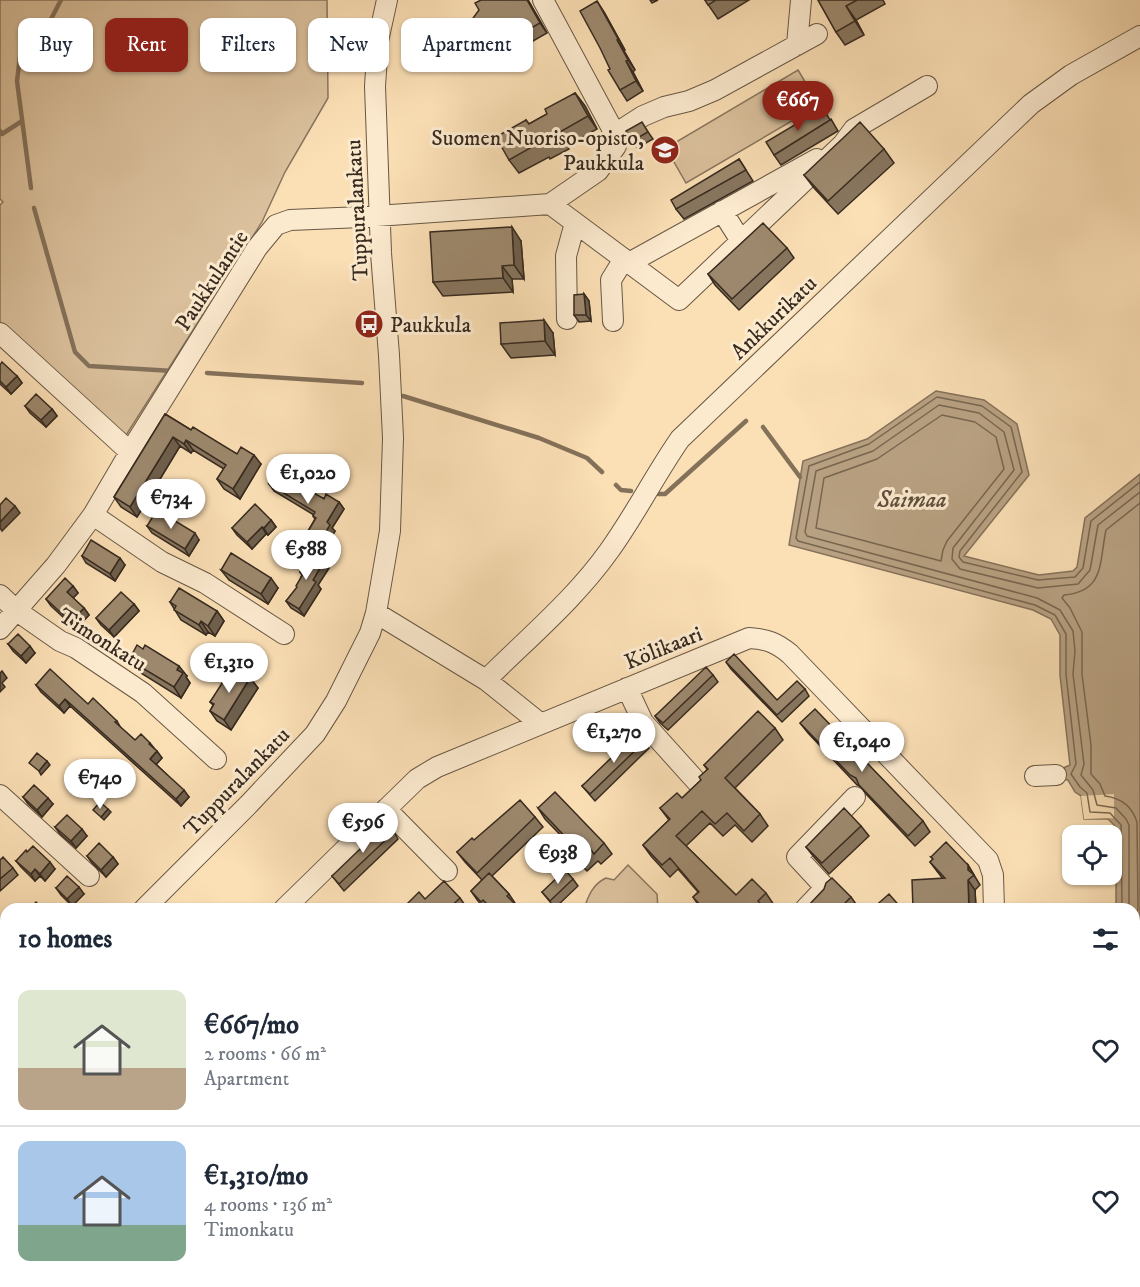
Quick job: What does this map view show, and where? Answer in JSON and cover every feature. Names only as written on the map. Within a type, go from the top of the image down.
[{"type":"street","name":"Tuppuralankatu","points":[[150,903],[315,734],[341,692],[370,633],[376,613],[390,531],[393,438],[379,215],[375,86],[378,41],[387,0]]},
{"type":"street","points":[[543,0],[615,134],[616,146],[598,171],[550,204],[679,300],[843,144],[854,129],[927,86]]},
{"type":"street","points":[[797,45],[801,0]]},
{"type":"street","points":[[615,134],[643,116],[715,90],[817,34]]},
{"type":"street","name":"Ankkurikatu","points":[[486,680],[585,582],[610,549],[680,439],[1031,104],[1071,75],[1140,36]]},
{"type":"street","points":[[613,321],[611,280],[627,261],[843,144]]},
{"type":"street","name":"Paukkulantie","points":[[0,629],[93,515],[257,248],[276,225],[290,220],[550,204]]},
{"type":"street","points":[[722,211],[741,241]]},
{"type":"street","points":[[567,319],[566,256],[575,223]]},
{"type":"street","points":[[0,333],[130,452]]},
{"type":"street","points":[[93,515],[162,562],[205,583],[284,634]]},
{"type":"street","name":"Timonkatu","points":[[0,596],[17,611],[60,641],[76,648],[143,693],[216,759]]},
{"type":"street","points":[[376,613],[486,680],[541,724]]},
{"type":"street","name":"Kölikaari","points":[[290,903],[417,779],[436,767],[749,638],[777,643],[809,672],[988,860],[993,875],[994,903]]},
{"type":"street","points":[[627,688],[643,722],[697,782]]},
{"type":"street","points":[[1035,776],[1056,775]]},
{"type":"street","points":[[0,795],[88,876]]},
{"type":"street","points":[[811,903],[822,891],[822,884],[797,857],[855,797]]},
{"type":"street","points":[[386,808],[447,871]]},
{"type":"shaded area","points":[[0,0],[327,0],[327,18],[308,18],[308,72],[328,72],[328,98],[285,172],[262,222],[123,440],[0,324],[0,205],[3,202],[0,199]]},
{"type":"shaded area","points":[[798,70],[819,105],[686,183],[666,148]]},
{"type":"shaded area","points":[[628,865],[657,894],[658,903],[586,903],[594,887],[606,878],[614,880]]},
{"type":"water","name":"Saimaa","points":[[936,391],[984,400],[1017,424],[1029,475],[964,556],[1039,575],[1073,571],[1077,567],[1085,518],[1140,474],[1140,903],[1116,903],[1116,885],[1122,885],[1122,825],[1114,825],[1108,819],[1084,819],[1081,796],[1075,792],[1068,780],[1056,779],[1056,771],[1070,765],[1060,675],[1060,635],[1051,619],[1033,610],[789,545],[803,461],[867,439]]},
{"type":"pier","points":[[1114,794],[1114,818],[1084,819],[1081,796]]},
{"type":"building","points":[[481,0],[527,0],[540,23],[533,27],[533,18],[473,18],[479,10],[475,3]]},
{"type":"building","points":[[705,0],[716,0],[708,5]]},
{"type":"building","points":[[818,0],[857,0],[846,6],[855,21],[836,32]]},
{"type":"building","points":[[597,1],[618,39],[636,81],[620,90],[580,11]]},
{"type":"building","points":[[575,93],[588,116],[558,133],[559,135],[509,160],[496,137],[526,120],[529,124],[547,114],[545,109]]},
{"type":"building","points":[[823,108],[830,120],[774,155],[766,142]]},
{"type":"building","points":[[642,122],[648,132],[632,141],[626,131]]},
{"type":"building","points":[[860,122],[884,149],[828,201],[804,175]]},
{"type":"building","points":[[739,159],[746,170],[676,209],[671,200]]},
{"type":"building","points":[[763,223],[787,248],[732,299],[708,274]]},
{"type":"building","points":[[512,227],[514,265],[502,266],[503,278],[433,282],[430,232]]},
{"type":"building","points":[[584,294],[586,315],[574,315],[574,295]]},
{"type":"building","points":[[544,320],[545,341],[501,344],[500,323]]},
{"type":"building","points":[[2,362],[17,376],[6,387],[0,381]]},
{"type":"building","points":[[36,394],[52,409],[41,420],[25,406]]},
{"type":"building","points":[[165,414],[191,430],[193,427],[237,454],[241,447],[254,455],[233,489],[217,479],[226,465],[186,440],[184,444],[173,437],[130,507],[114,497]]},
{"type":"building","points":[[277,471],[324,499],[326,494],[339,502],[327,522],[330,525],[317,546],[304,538],[316,518],[313,516],[315,512],[269,484]]},
{"type":"building","points":[[6,498],[15,506],[0,522],[0,505]]},
{"type":"building","points":[[255,504],[271,520],[247,542],[232,528]]},
{"type":"building","points":[[157,510],[195,533],[185,549],[147,526]]},
{"type":"building","points":[[91,540],[120,558],[110,574],[82,556]]},
{"type":"building","points":[[231,553],[271,578],[261,594],[221,570]]},
{"type":"building","points":[[311,553],[324,561],[313,580],[316,582],[299,609],[286,601],[297,587],[303,574],[300,572]]},
{"type":"building","points":[[65,578],[73,586],[67,592],[84,608],[71,622],[46,599]]},
{"type":"building","points":[[179,588],[217,611],[208,626],[201,621],[199,625],[174,610],[176,606],[170,602]]},
{"type":"building","points":[[121,592],[134,604],[109,630],[96,618]]},
{"type":"building","points":[[18,634],[30,646],[21,656],[8,644]]},
{"type":"building","points":[[137,645],[143,649],[145,645],[179,666],[177,670],[183,673],[174,687],[129,660]]},
{"type":"building","points":[[252,651],[261,657],[252,672],[243,666]]},
{"type":"building","points":[[734,654],[777,700],[797,681],[805,689],[777,715],[726,662]]},
{"type":"building","points":[[706,667],[713,675],[663,723],[655,716]]},
{"type":"building","points":[[236,668],[250,678],[224,720],[210,711],[214,704],[210,702],[226,677],[229,679]]},
{"type":"building","points":[[50,669],[88,704],[93,698],[135,740],[141,734],[150,743],[157,751],[150,759],[184,790],[176,799],[65,699],[59,706],[36,685]]},
{"type":"building","points":[[815,709],[923,821],[908,836],[859,785],[856,778],[850,775],[800,723]]},
{"type":"building","points":[[758,711],[775,728],[725,778],[760,814],[744,831],[727,813],[715,824],[702,811],[676,836],[736,895],[752,879],[766,893],[758,901],[760,903],[698,903],[693,897],[699,892],[670,858],[662,865],[643,845],[670,819],[660,808],[677,793],[682,798],[701,780],[699,777],[708,769],[704,765]]},
{"type":"building","points":[[637,733],[645,741],[590,794],[582,786]]},
{"type":"building","points":[[37,753],[47,761],[39,771],[29,763]]},
{"type":"building","points":[[34,785],[48,798],[37,810],[23,797]]},
{"type":"building","points":[[555,792],[604,843],[594,854],[591,850],[580,861],[570,850],[574,846],[538,808]]},
{"type":"building","points":[[520,800],[535,817],[477,873],[457,852]]},
{"type":"building","points":[[100,802],[108,809],[101,817],[93,810]]},
{"type":"building","points":[[844,808],[861,826],[822,863],[806,847]]},
{"type":"building","points":[[67,815],[82,829],[71,841],[55,827]]},
{"type":"building","points":[[386,824],[394,832],[339,884],[332,876]]},
{"type":"building","points":[[946,842],[968,865],[968,870],[974,875],[968,880],[969,903],[913,903],[912,880],[945,878],[930,862],[933,859],[931,857]]},
{"type":"building","points":[[99,843],[113,857],[101,870],[87,856]]},
{"type":"building","points":[[33,846],[50,862],[40,874],[35,869],[31,874],[16,861]]},
{"type":"building","points":[[3,857],[13,868],[0,879],[0,860]]},
{"type":"building","points":[[565,870],[573,879],[550,901],[542,892]]},
{"type":"building","points":[[489,873],[509,894],[507,896],[514,903],[486,903],[483,900],[481,902],[471,891]]},
{"type":"building","points":[[67,876],[79,887],[67,899],[56,888]]},
{"type":"building","points":[[832,878],[851,897],[845,903],[811,903],[824,889],[826,883]]},
{"type":"building","points":[[444,881],[460,898],[455,903],[408,903],[419,892],[425,899]]},
{"type":"building","points":[[889,894],[897,903],[879,903]]},
{"type":"waterway","points":[[31,188],[17,81],[20,57],[39,42],[61,0]]},
{"type":"waterway","points":[[0,131],[2,134],[22,121]]},
{"type":"waterway","points":[[34,208],[75,352],[89,366],[173,371]]},
{"type":"waterway","points":[[207,373],[362,383]]},
{"type":"waterway","points":[[403,396],[539,438],[587,458],[602,472]]},
{"type":"waterway","points":[[658,494],[665,494],[746,421]]},
{"type":"waterway","points":[[763,427],[800,477]]},
{"type":"waterway","points":[[616,485],[621,490],[631,491]]},
{"type":"place","name":"Suomen Nuoriso-opisto, Paukkula","points":[[665,150]]},
{"type":"place","name":"Paukkula","points":[[369,324]]}]
